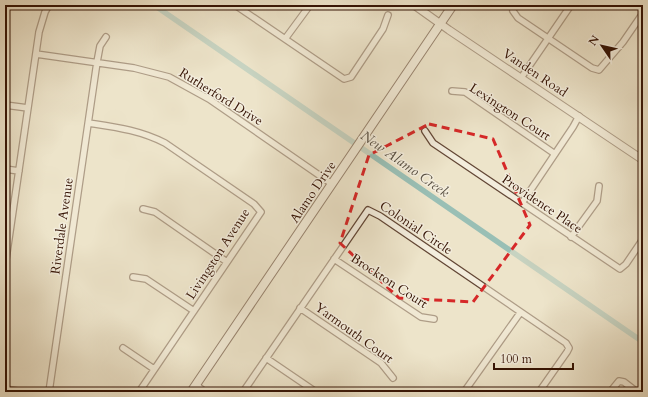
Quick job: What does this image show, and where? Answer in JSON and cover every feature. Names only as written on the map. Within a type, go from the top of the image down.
[{"type":"main road","name":"Alamo Drive","points":[[194,389],[453,5]]},
{"type":"street","points":[[5,266],[7,231],[19,171],[41,21],[50,5]]},
{"type":"street","points":[[235,5],[344,79],[351,77],[383,29],[388,15]]},
{"type":"street","points":[[285,39],[310,5]]},
{"type":"street","name":"Vanden Road","points":[[414,5],[643,160]]},
{"type":"street","points":[[521,78],[571,5]]},
{"type":"street","points":[[513,11],[518,18],[592,68],[599,70],[623,42],[643,13]]},
{"type":"street","name":"Riverdale Avenue","points":[[49,392],[97,62],[100,46],[106,37]]},
{"type":"street","name":"Rutherford Drive","points":[[36,54],[97,62],[152,72],[169,77],[184,84],[332,184]]},
{"type":"street","name":"Lexington Court","points":[[452,91],[465,92],[555,154]]},
{"type":"street","points":[[5,105],[28,108]]},
{"type":"street","points":[[522,203],[574,128],[578,116]]},
{"type":"street","name":"Livingston Avenue","points":[[89,123],[127,129],[151,136],[165,143],[254,204],[261,212],[139,392]]},
{"type":"street","name":"Providence Place","points":[[425,132],[433,143],[620,269],[626,264],[643,239]]},
{"type":"street","points":[[5,170],[19,171]]},
{"type":"street","points":[[571,237],[597,201],[599,186]]},
{"type":"street","points":[[143,209],[155,212],[227,262]]},
{"type":"street","name":"Colonial Circle","points":[[243,392],[365,212],[368,210],[372,211],[566,343],[569,348],[539,392]]},
{"type":"street","name":"Brockton Court","points":[[334,259],[421,318],[434,319]]},
{"type":"street","points":[[133,277],[146,279],[194,311]]},
{"type":"street","name":"Yarmouth Court","points":[[300,308],[381,363],[393,378]]},
{"type":"street","points":[[464,392],[520,313]]},
{"type":"street","points":[[123,348],[154,369]]},
{"type":"street","points":[[266,358],[316,392]]},
{"type":"street","points":[[610,392],[619,381],[624,382],[637,392]]},
{"type":"street","points":[[5,389],[24,392]]},
{"type":"street","points":[[194,389],[205,392]]},
{"type":"highlighted area","points":[[429,124],[493,139],[530,225],[473,302],[399,298],[340,243],[369,155]]},
{"type":"waterway","name":"New Alamo Creek","points":[[154,5],[643,342]]}]
